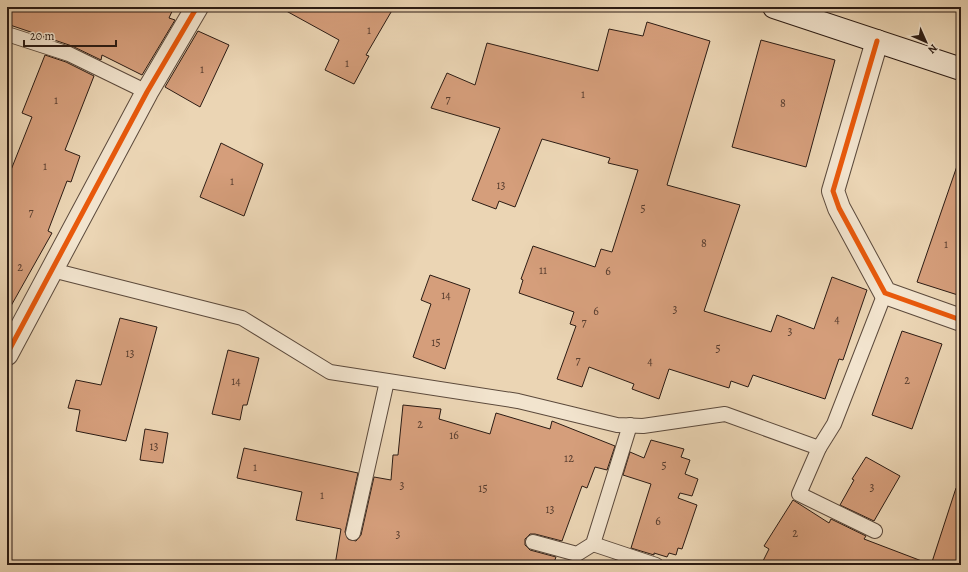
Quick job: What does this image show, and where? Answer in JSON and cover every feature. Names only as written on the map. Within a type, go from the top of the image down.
[{"type":"street","points":[[7,354],[147,92],[197,7]]},
{"type":"street","points":[[774,7],[961,70]]},
{"type":"street","points":[[877,41],[833,191],[838,208],[884,293],[961,320]]},
{"type":"lane","points":[[7,34],[69,54],[147,92]]},
{"type":"lane","points":[[52,270],[242,318],[330,372],[518,401],[617,425],[643,426],[725,414],[819,448]]},
{"type":"lane","points":[[875,531],[799,494],[819,448],[834,424],[884,293]]},
{"type":"lane","points":[[353,532],[387,381]]},
{"type":"lane","points":[[533,542],[577,554],[593,544],[630,426]]},
{"type":"lane","points":[[593,544],[656,565]]},
{"type":"building","points":[[7,7],[174,7],[169,18],[175,20],[142,75],[102,55],[101,60],[72,46],[7,24]]},
{"type":"building","points":[[279,7],[394,7],[366,55],[369,56],[354,84],[325,70],[339,40]]},
{"type":"building","points":[[647,22],[710,41],[667,185],[740,205],[704,311],[771,332],[777,315],[814,329],[832,277],[867,290],[843,360],[839,359],[825,399],[753,375],[748,387],[731,381],[729,388],[669,369],[659,399],[632,389],[634,384],[589,367],[582,387],[557,379],[576,326],[570,324],[574,312],[519,293],[523,280],[521,279],[533,246],[595,267],[601,249],[612,252],[638,170],[608,163],[610,158],[542,139],[515,207],[499,201],[496,209],[472,200],[500,128],[431,108],[447,73],[475,85],[487,43],[598,71],[609,29],[643,36]]},
{"type":"building","points":[[198,31],[229,45],[200,107],[165,87]]},
{"type":"building","points":[[761,40],[835,60],[806,167],[732,147]]},
{"type":"building","points":[[45,55],[66,62],[94,76],[65,150],[80,156],[71,182],[67,181],[48,231],[52,233],[7,313],[7,180],[32,117],[22,113]]},
{"type":"building","points":[[221,143],[263,164],[244,216],[200,197]]},
{"type":"building","points":[[957,166],[961,167],[961,296],[917,282]]},
{"type":"building","points":[[430,275],[470,289],[445,369],[413,357],[431,304],[421,300]]},
{"type":"building","points":[[120,318],[157,327],[126,441],[76,431],[80,410],[68,408],[76,380],[101,385]]},
{"type":"building","points":[[902,331],[942,344],[912,429],[872,415]]},
{"type":"building","points":[[228,350],[259,358],[247,405],[243,405],[240,420],[212,414]]},
{"type":"building","points":[[403,405],[441,409],[439,419],[490,434],[496,413],[550,429],[552,421],[615,446],[607,470],[595,467],[587,488],[582,486],[562,541],[535,534],[530,534],[525,539],[525,545],[530,550],[556,557],[553,565],[335,565],[341,529],[296,520],[302,492],[237,478],[244,448],[358,473],[345,532],[348,539],[356,541],[361,535],[374,477],[391,480],[393,455],[398,455]]},
{"type":"building","points":[[145,429],[168,433],[163,463],[140,460]]},
{"type":"building","points":[[651,440],[684,449],[681,457],[690,460],[685,474],[698,479],[692,496],[680,493],[678,498],[697,505],[682,549],[678,548],[676,555],[669,553],[667,557],[654,553],[654,555],[631,548],[651,484],[623,475],[630,452],[644,458]]},
{"type":"building","points":[[866,457],[900,476],[874,521],[840,505],[854,480],[852,479]]},
{"type":"building","points":[[956,488],[961,489],[961,565],[931,565]]},
{"type":"building","points":[[793,500],[829,523],[831,519],[866,536],[864,539],[927,563],[927,565],[761,565],[769,549],[764,546]]},
{"type":"cycle path","points":[[7,354],[147,92],[197,7]]},
{"type":"cycle path","points":[[877,41],[833,191],[839,208],[885,293],[961,320]]}]
